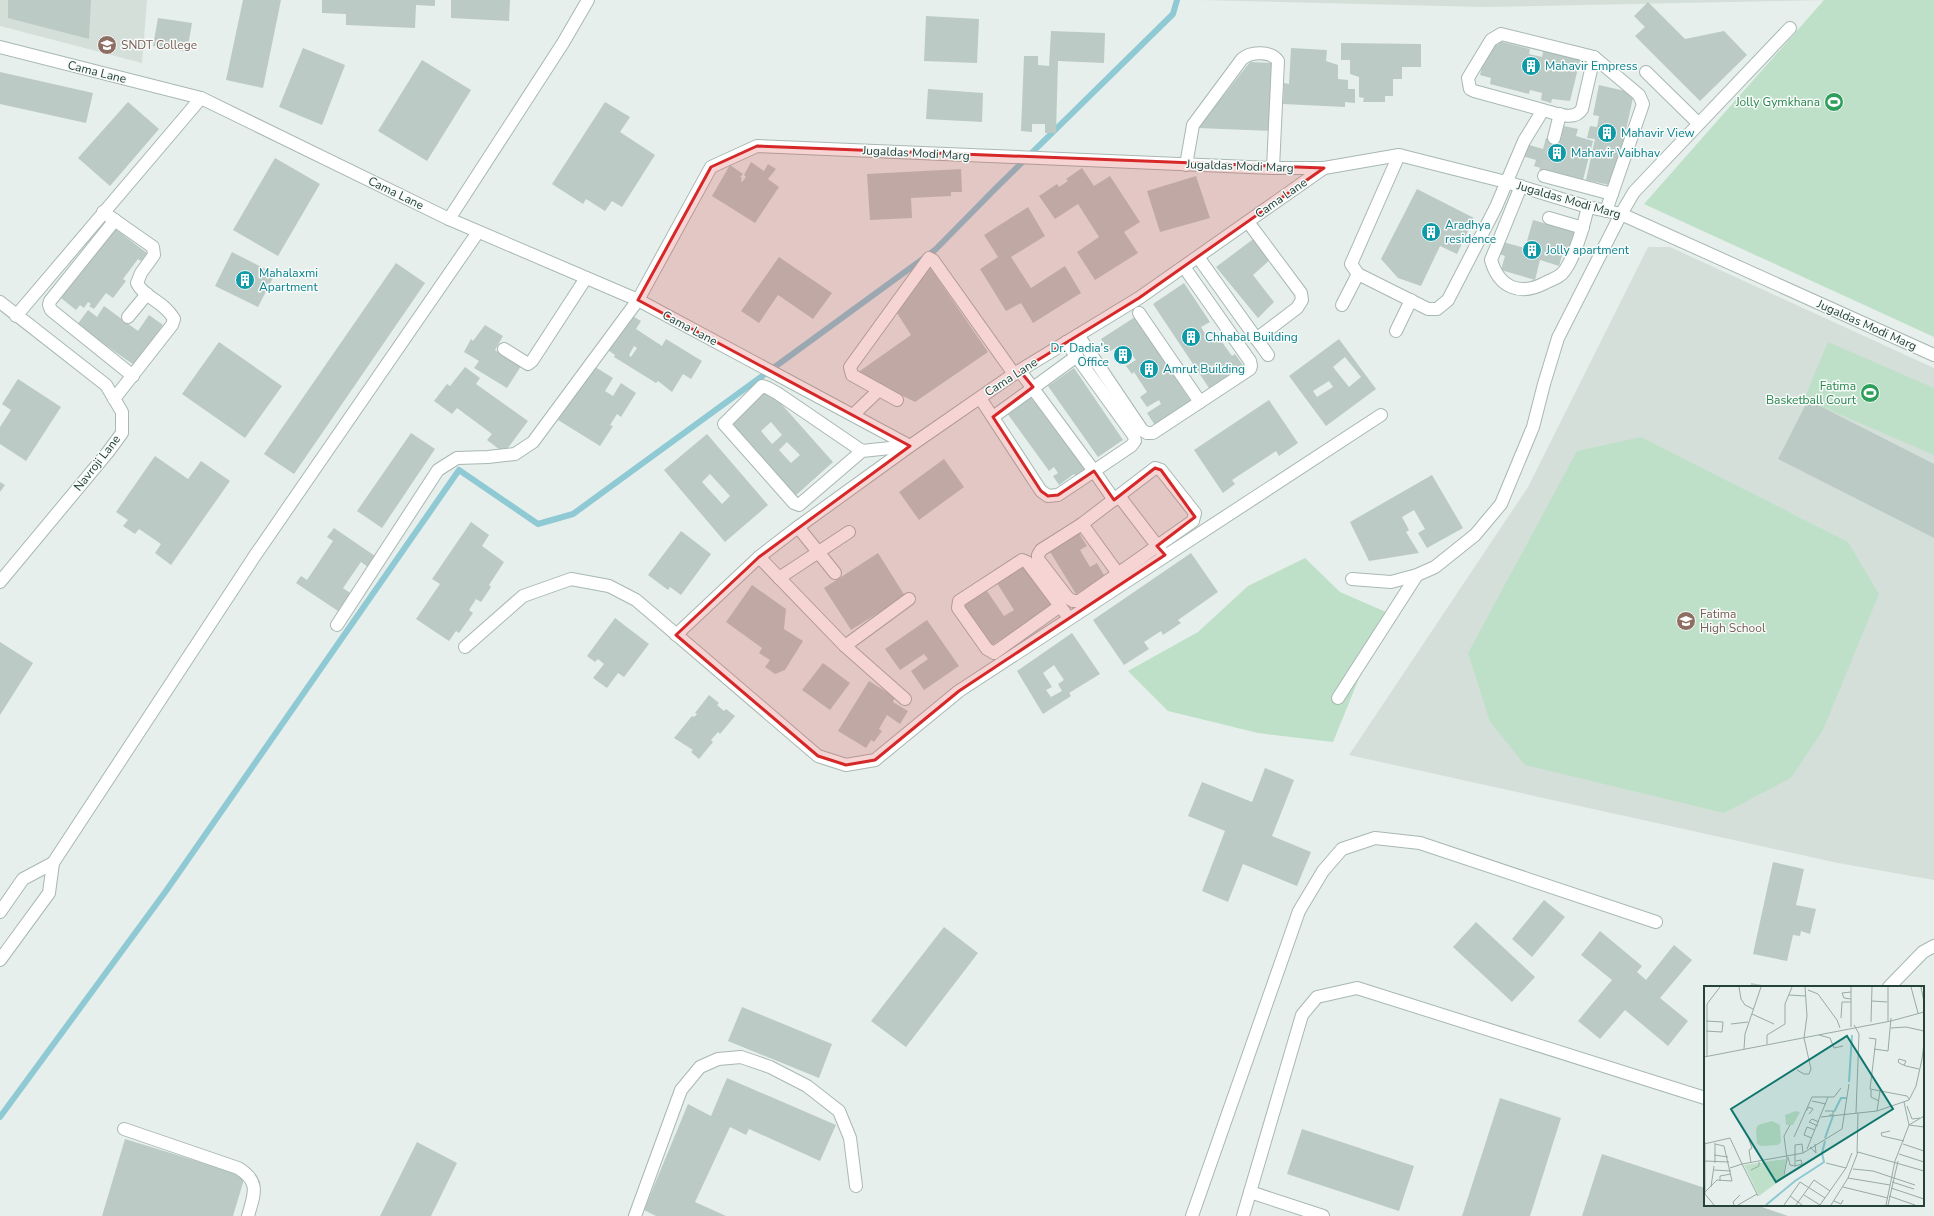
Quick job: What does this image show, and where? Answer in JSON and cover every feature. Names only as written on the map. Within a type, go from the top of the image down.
[{"type":"street","points":[[449,219],[563,43],[588,0]]},
{"type":"street","points":[[1352,580],[1391,582],[1417,575],[1435,567],[1475,535],[1501,504],[1533,427],[1558,338],[1621,214],[1634,192],[1790,28]]},
{"type":"street","points":[[1594,57],[1582,109],[1578,114],[1572,117],[1474,91],[1470,89],[1468,78],[1491,40],[1501,34],[1594,57],[1639,95],[1643,104],[1606,211]]},
{"type":"street","name":"Cama Lane","points":[[0,47],[201,98],[449,219],[638,300],[910,446],[1017,372],[1139,298],[1324,168]]},
{"type":"street","points":[[1186,165],[1193,125],[1242,59],[1246,55],[1257,54],[1270,55],[1275,57],[1278,61],[1273,168]]},
{"type":"street","points":[[1646,72],[1698,123]]},
{"type":"street","points":[[16,316],[201,98]]},
{"type":"street","points":[[1399,155],[1351,264],[1358,274],[1428,309],[1437,309],[1448,300],[1496,207],[1524,141],[1543,110]]},
{"type":"street","points":[[1554,138],[1560,114]]},
{"type":"street","name":"Jugaldas Modi Marg","points":[[337,626],[438,470],[457,458],[515,454],[533,442],[638,300],[712,167],[757,146],[1273,168],[1324,168],[1399,155],[1521,186],[1588,207],[1621,214],[1934,355]]},
{"type":"street","points":[[1540,192],[1545,174],[1612,194]]},
{"type":"street","points":[[1521,186],[1492,260],[1495,273],[1503,283],[1521,290],[1529,290],[1557,278],[1565,270],[1583,228],[1588,207]]},
{"type":"street","points":[[104,212],[153,247],[154,255],[141,273],[137,283],[140,290],[169,310],[174,319],[172,326],[114,399]]},
{"type":"street","points":[[1549,218],[1583,228]]},
{"type":"street","points":[[115,220],[50,301],[49,305],[51,310],[133,376]]},
{"type":"street","points":[[1248,222],[1301,293],[1302,300],[1297,308],[1256,339]]},
{"type":"street","points":[[0,960],[49,893],[53,863],[254,557],[478,232]]},
{"type":"street","points":[[1198,257],[1268,355]]},
{"type":"street","points":[[897,400],[852,375],[850,368],[929,258],[933,260],[1017,372],[1033,388],[1094,471],[1165,555]]},
{"type":"street","points":[[1078,335],[1142,430],[1153,434],[1250,369],[1251,366],[1250,361],[1184,267]]},
{"type":"street","points":[[1342,305],[1358,274]]},
{"type":"street","points":[[504,350],[528,364],[532,361],[586,278]]},
{"type":"street","points":[[128,317],[147,294]]},
{"type":"street","points":[[1139,298],[1142,308],[1139,313]]},
{"type":"street","points":[[1396,331],[1411,300]]},
{"type":"street","name":"Navroji Lane","points":[[0,302],[106,385],[122,412],[122,432],[108,452],[0,582]]},
{"type":"street","points":[[1126,306],[1132,313],[1139,313]]},
{"type":"street","points":[[1139,313],[1200,402]]},
{"type":"street","points":[[980,398],[1041,491],[1048,496],[1058,495],[1131,446],[1135,441],[1134,436],[1066,342]]},
{"type":"street","points":[[993,417],[1077,356]]},
{"type":"street","points":[[862,451],[777,393],[762,386],[724,424],[796,504],[802,504],[862,451],[910,446]]},
{"type":"street","points":[[853,415],[879,390]]},
{"type":"street","points":[[466,647],[523,596],[571,579],[609,586],[636,600],[818,756],[846,765],[875,760],[959,691],[1069,618],[1121,577],[1157,546],[1192,521],[1195,513],[1161,470],[1155,468],[1082,524],[1041,550],[1038,555],[1038,559],[1068,598],[1073,601],[1079,600],[1121,577],[1165,555],[1381,414]]},
{"type":"street","points":[[676,635],[759,557],[910,446]]},
{"type":"street","points":[[1082,524],[1121,577]]},
{"type":"street","points":[[798,527],[835,573]]},
{"type":"street","points":[[779,578],[849,532]]},
{"type":"street","points":[[759,557],[845,646],[906,699]]},
{"type":"street","points":[[1060,606],[994,653],[987,649],[957,605],[959,601],[1022,560],[1027,562],[1060,606],[1069,618]]},
{"type":"street","points":[[1338,698],[1417,575]]},
{"type":"street","points":[[845,646],[909,599]]},
{"type":"street","points":[[1192,1216],[1299,911],[1323,871],[1342,849],[1375,838],[1420,843],[1656,922]]},
{"type":"street","points":[[0,912],[23,880],[53,863]]},
{"type":"street","points":[[1890,986],[1924,952],[1934,946]]},
{"type":"street","points":[[1243,1216],[1302,1015],[1317,997],[1357,988],[1704,1098]]},
{"type":"street","points":[[635,1216],[681,1090],[700,1067],[718,1060],[742,1057],[770,1067],[807,1086],[838,1111],[850,1138],[856,1186]]},
{"type":"street","points":[[124,1129],[238,1168],[245,1172],[250,1176],[255,1188],[248,1216]]},
{"type":"street","points":[[1250,1192],[1323,1216]]},
{"type":"highlighted area","points":[[757,146],[1324,168],[1139,298],[1020,371],[1033,387],[993,417],[1041,491],[1048,496],[1058,495],[1094,471],[1114,500],[1155,468],[1161,470],[1195,517],[1157,546],[1165,555],[959,691],[875,760],[846,765],[818,756],[676,635],[759,557],[910,446],[638,300],[711,167]]},
{"type":"shaded area","name":"SNDT College","points":[[0,0],[147,0],[142,63],[0,26]]},
{"type":"shaded area","points":[[1200,0],[1828,0],[1484,7]]},
{"type":"shaded area","name":"Fatima High School","points":[[1648,247],[1670,247],[1934,368],[1934,880],[1838,863],[1349,755],[1528,487]]},
{"type":"green space","name":"Jolly Gymkhana","points":[[1824,0],[1934,0],[1934,337],[1644,204]]},
{"type":"green space","name":"Fatima Basketball Court","points":[[1828,342],[1934,388],[1934,455],[1804,399]]},
{"type":"green space","points":[[1641,437],[1848,542],[1879,594],[1823,730],[1791,778],[1724,813],[1525,765],[1490,722],[1468,653],[1577,451]]},
{"type":"green space","points":[[1305,558],[1340,592],[1386,612],[1333,742],[1258,733],[1168,711],[1128,671],[1198,632],[1248,586]]},
{"type":"building","points":[[8,0],[91,0],[89,39],[8,18]]},
{"type":"building","points":[[243,0],[281,0],[263,88],[226,80]]},
{"type":"building","points":[[322,0],[435,0],[435,6],[416,5],[415,28],[346,25],[346,14],[322,13]]},
{"type":"building","points":[[451,0],[510,0],[509,21],[451,18]]},
{"type":"building","points":[[1648,2],[1685,39],[1724,31],[1747,55],[1700,101],[1635,36],[1645,27],[1634,16]]},
{"type":"building","points":[[926,16],[979,19],[977,63],[924,61]]},
{"type":"building","points":[[158,18],[192,23],[187,52],[153,46]]},
{"type":"building","points":[[1051,31],[1105,33],[1104,63],[1058,61],[1056,133],[1045,133],[1045,124],[1032,124],[1032,132],[1021,131],[1024,56],[1038,56],[1038,65],[1049,66]]},
{"type":"building","name":"Mahavir Empress","points":[[1499,41],[1530,49],[1529,54],[1542,57],[1544,47],[1581,56],[1570,101],[1552,99],[1551,103],[1541,100],[1542,93],[1530,90],[1529,94],[1490,84],[1491,78],[1480,75],[1485,55],[1489,55],[1491,48],[1494,48],[1495,44],[1498,45]]},
{"type":"building","points":[[1341,43],[1421,44],[1421,67],[1402,67],[1402,79],[1393,79],[1393,96],[1385,96],[1385,102],[1363,102],[1364,98],[1359,97],[1359,77],[1350,74],[1350,60],[1341,60]]},
{"type":"building","points":[[303,48],[345,65],[322,125],[279,107]]},
{"type":"building","points":[[1291,48],[1327,50],[1326,61],[1338,65],[1338,79],[1348,80],[1348,89],[1355,89],[1355,103],[1345,102],[1345,107],[1283,104],[1284,83],[1289,84]]},
{"type":"building","points":[[422,60],[471,90],[427,161],[378,131]]},
{"type":"building","points":[[1250,62],[1274,63],[1272,131],[1198,128]]},
{"type":"building","points":[[0,72],[93,93],[86,123],[0,104]]},
{"type":"building","name":"Mahavir View","points":[[1599,85],[1634,93],[1614,186],[1586,180],[1595,139],[1587,138],[1590,126],[1597,127],[1599,116],[1593,115]]},
{"type":"building","points":[[928,89],[983,93],[982,122],[926,119]]},
{"type":"building","points":[[128,102],[159,129],[110,186],[78,158]]},
{"type":"building","points":[[605,102],[630,117],[620,132],[655,155],[622,207],[612,201],[605,211],[586,199],[583,204],[552,184]]},
{"type":"building","name":"Mahavir Vaibhav","points":[[1564,126],[1578,129],[1576,136],[1593,141],[1583,180],[1534,166],[1536,160],[1522,156],[1526,144],[1543,149],[1546,138],[1559,142]]},
{"type":"building","points":[[275,158],[320,184],[278,256],[233,230]]},
{"type":"building","points":[[751,162],[764,171],[768,164],[776,169],[768,179],[779,187],[755,223],[712,196],[730,165],[743,174],[740,177],[742,178],[742,182],[746,177],[744,175]]},
{"type":"building","points":[[1082,168],[1094,186],[1110,176],[1140,222],[1124,232],[1138,253],[1095,280],[1077,252],[1099,237],[1078,204],[1055,219],[1039,196],[1057,184],[1059,187],[1068,181],[1066,179]]},
{"type":"building","points":[[961,169],[962,192],[951,192],[951,196],[911,198],[912,218],[870,220],[867,174]]},
{"type":"building","points":[[1196,176],[1210,218],[1160,232],[1147,191]]},
{"type":"building","name":"Aradhya residence","points":[[1417,189],[1474,218],[1457,254],[1440,246],[1421,286],[1398,278],[1381,259]]},
{"type":"building","points":[[1028,207],[1045,236],[1011,257],[1031,288],[1065,266],[1081,293],[1033,323],[1021,303],[1006,311],[980,269],[998,257],[984,235]]},
{"type":"building","name":"Jolly apartment","points":[[1533,220],[1575,232],[1570,251],[1564,249],[1559,266],[1540,260],[1535,280],[1501,270],[1505,256],[1500,254],[1503,242],[1525,248]]},
{"type":"building","points":[[114,228],[147,253],[141,261],[138,259],[123,279],[126,281],[113,298],[106,293],[94,309],[89,306],[91,304],[88,302],[84,308],[80,305],[76,310],[61,298]]},
{"type":"building","points":[[1256,237],[1272,258],[1253,275],[1274,302],[1258,318],[1216,267]]},
{"type":"building","name":"Mahalaxmi Apartment","points":[[232,252],[275,274],[258,307],[215,286]]},
{"type":"building","points":[[779,257],[832,293],[813,319],[778,295],[759,323],[741,311]]},
{"type":"building","points":[[396,263],[425,283],[294,474],[264,454]]},
{"type":"building","points":[[929,266],[988,352],[915,402],[857,373],[911,335],[897,313]]},
{"type":"building","name":"Chhabal Building","points":[[1184,283],[1210,322],[1201,327],[1209,340],[1217,335],[1232,356],[1235,354],[1245,368],[1211,391],[1153,304]]},
{"type":"building","points":[[104,306],[138,331],[149,315],[163,325],[134,365],[77,325],[88,310],[97,317]]},
{"type":"building","points":[[624,311],[641,321],[636,329],[662,346],[666,339],[702,361],[691,379],[683,374],[672,392],[658,381],[656,383],[614,357],[615,355],[602,346]],"holes":[[[634,346],[637,348],[631,357],[629,355]]]},
{"type":"building","name":"Amrut Building","points":[[1135,317],[1192,403],[1156,427],[1147,413],[1161,404],[1159,400],[1147,407],[1140,397],[1147,392],[1134,372],[1132,374],[1126,366],[1136,360],[1132,355],[1120,365],[1113,354],[1119,349],[1118,346],[1109,352],[1101,339]]},
{"type":"building","points":[[485,325],[503,336],[495,350],[521,366],[507,388],[474,368],[479,361],[464,352],[471,339],[473,341]]},
{"type":"building","points":[[1339,339],[1376,389],[1326,426],[1289,376]],"holes":[[[1345,357],[1361,377],[1349,387],[1333,367]],[[1329,381],[1333,387],[1317,397],[1313,391]]]},
{"type":"building","points":[[219,342],[282,386],[245,438],[182,394]]},
{"type":"building","points":[[592,365],[613,378],[605,391],[613,396],[621,383],[636,393],[621,417],[617,414],[610,425],[613,426],[600,446],[558,420]]},
{"type":"building","points":[[465,367],[480,378],[476,384],[528,421],[504,453],[487,440],[492,434],[457,408],[452,414],[434,401],[447,384],[450,386]]},
{"type":"building","points":[[1074,368],[1123,440],[1098,457],[1048,386]]},
{"type":"building","points":[[18,379],[61,407],[26,461],[0,444],[0,427],[11,410],[2,404]]},
{"type":"building","points":[[768,389],[833,462],[794,497],[728,425]],"holes":[[[771,422],[782,435],[772,444],[761,431]],[[787,442],[800,455],[791,463],[779,450]]]},
{"type":"building","points":[[1031,393],[1088,470],[1077,477],[1074,474],[1059,485],[1053,476],[1058,473],[1054,467],[1049,471],[1007,413]]},
{"type":"building","points":[[1269,400],[1298,443],[1279,456],[1276,451],[1232,480],[1235,484],[1223,493],[1194,450]]},
{"type":"building","points":[[1808,400],[1934,464],[1934,538],[1778,459]]},
{"type":"building","points":[[411,433],[435,449],[382,528],[357,511]]},
{"type":"building","points":[[707,434],[768,505],[725,542],[664,470]],"holes":[[[710,474],[730,496],[722,504],[702,482]]]},
{"type":"building","points":[[155,456],[188,479],[201,461],[230,481],[171,565],[155,553],[161,544],[139,529],[135,534],[123,526],[128,520],[116,512]]},
{"type":"building","points":[[944,459],[964,487],[919,520],[899,492]]},
{"type":"building","points":[[1432,475],[1463,528],[1427,548],[1418,533],[1425,529],[1414,510],[1402,517],[1409,530],[1406,532],[1419,553],[1369,561],[1350,522]]},
{"type":"building","points":[[0,482],[5,485],[0,492]]},
{"type":"building","points":[[471,522],[489,535],[482,546],[504,562],[489,585],[491,587],[481,602],[476,599],[469,610],[473,613],[459,633],[456,631],[449,641],[416,619],[440,584],[432,579]]},
{"type":"building","points":[[334,528],[375,556],[368,567],[361,562],[343,588],[350,593],[338,611],[296,583],[301,576],[307,580],[333,541],[327,537]]},
{"type":"building","points":[[681,531],[711,554],[681,595],[670,587],[668,590],[648,575]]},
{"type":"building","points":[[1079,533],[1087,546],[1080,550],[1090,567],[1097,563],[1105,577],[1076,594],[1049,550]]},
{"type":"building","points":[[878,553],[905,596],[851,630],[824,588]]},
{"type":"building","points":[[1191,553],[1218,592],[1178,620],[1181,623],[1163,635],[1161,631],[1144,642],[1149,649],[1124,665],[1093,620]]},
{"type":"building","points":[[1021,564],[1052,607],[989,647],[961,604],[985,588],[1004,616],[1014,610],[995,580]]},
{"type":"building","points":[[752,585],[786,609],[784,629],[803,641],[785,670],[775,674],[765,667],[770,660],[759,653],[762,648],[726,622]]},
{"type":"building","points":[[615,618],[649,644],[624,677],[618,673],[607,688],[593,678],[604,664],[598,659],[595,662],[587,656]]},
{"type":"building","points":[[927,620],[959,666],[924,690],[911,671],[928,659],[924,654],[900,670],[885,649]]},
{"type":"building","points":[[1072,633],[1100,674],[1069,693],[1071,696],[1043,714],[1017,671]],"holes":[[[1054,665],[1064,680],[1058,684],[1062,691],[1051,697],[1046,690],[1052,687],[1043,673]]]},
{"type":"building","points":[[0,642],[33,663],[0,715]]},
{"type":"building","points":[[823,663],[850,683],[830,710],[802,690]]},
{"type":"building","points":[[869,681],[895,697],[893,702],[908,711],[900,724],[887,715],[879,729],[882,731],[874,742],[871,740],[866,748],[838,731]]},
{"type":"building","points":[[709,695],[719,703],[717,705],[724,711],[726,709],[735,716],[720,734],[718,732],[711,740],[713,742],[699,759],[691,752],[693,750],[674,738],[692,716],[694,717],[697,714],[695,713]]},
{"type":"building","points":[[1265,768],[1294,780],[1272,836],[1311,852],[1297,886],[1243,864],[1228,902],[1202,891],[1225,831],[1188,816],[1202,782],[1252,802]]},
{"type":"building","points":[[1773,862],[1804,869],[1796,905],[1816,909],[1810,934],[1801,931],[1800,936],[1793,935],[1787,961],[1753,954]]},
{"type":"building","points":[[1544,900],[1565,917],[1532,957],[1512,939]]},
{"type":"building","points":[[1476,922],[1535,977],[1512,1002],[1453,947]]},
{"type":"building","points":[[944,927],[978,953],[906,1047],[871,1021]]},
{"type":"building","points":[[1600,931],[1642,966],[1637,972],[1646,980],[1674,945],[1692,960],[1660,998],[1688,1021],[1668,1046],[1625,1010],[1600,1039],[1578,1021],[1612,980],[1581,955]]},
{"type":"building","points":[[1751,983],[1767,986],[1751,986]]},
{"type":"building","points":[[742,1007],[832,1044],[819,1078],[728,1041]]},
{"type":"building","points":[[727,1078],[836,1125],[820,1161],[749,1129],[746,1135],[730,1127],[695,1202],[726,1216],[656,1216],[644,1210],[688,1104],[711,1116]]},
{"type":"building","points":[[1500,1098],[1561,1118],[1530,1216],[1462,1216]]},
{"type":"building","points":[[1302,1129],[1414,1166],[1399,1211],[1287,1174]]},
{"type":"building","points":[[125,1139],[245,1176],[233,1216],[102,1216]]},
{"type":"building","points":[[417,1142],[457,1163],[431,1216],[380,1216]]},
{"type":"building","points":[[1602,1154],[1704,1188],[1704,1206],[1759,1206],[1788,1216],[1582,1216]]},
{"type":"waterway","points":[[0,1117],[166,891],[459,470],[538,524],[573,514],[935,250],[1173,14],[1177,0]]},
{"type":"tunnel","points":[[1545,172],[1554,138]]},
{"type":"place","name":"SNDT College","points":[[107,45]]},
{"type":"place","name":"Mahavir Empress","points":[[1531,66]]},
{"type":"place","name":"Jolly Gymkhana","points":[[1834,102]]},
{"type":"place","name":"Mahavir View","points":[[1607,133]]},
{"type":"place","name":"Mahavir Vaibhav","points":[[1557,153]]},
{"type":"place","name":"Aradhya residence","points":[[1431,232]]},
{"type":"place","name":"Jolly apartment","points":[[1532,250]]},
{"type":"place","name":"Mahalaxmi Apartment","points":[[245,280]]},
{"type":"place","name":"Chhabal Building","points":[[1191,337]]},
{"type":"place","name":"Dr. Dadia's Office","points":[[1123,355]]},
{"type":"place","name":"Amrut Building","points":[[1149,369]]},
{"type":"place","name":"Fatima Basketball Court","points":[[1870,393]]},
{"type":"place","name":"Fatima High School","points":[[1686,621]]}]
